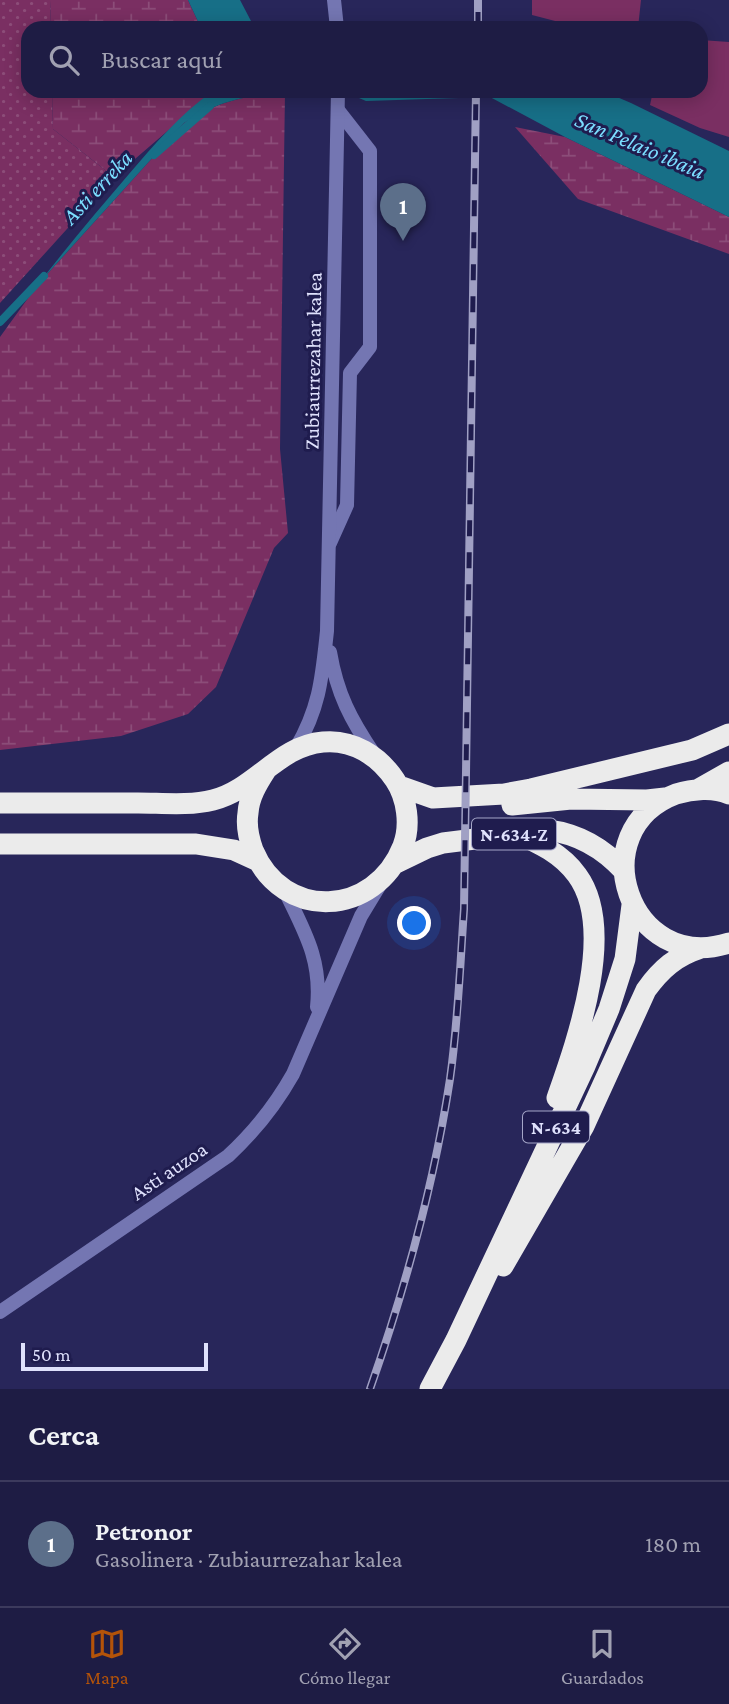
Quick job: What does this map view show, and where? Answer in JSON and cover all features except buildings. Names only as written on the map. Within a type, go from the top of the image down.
[{"type":"highway","points":[[399,786],[432,798],[480,796],[531,789],[692,750],[729,734]]},
{"type":"highway","points":[[0,803],[196,803],[214,800],[237,791],[280,757],[296,748],[329,741],[362,750],[377,759],[399,786],[407,812],[405,838],[390,871],[366,892],[346,900],[325,902],[304,898],[284,889],[258,862],[249,839],[247,814],[253,791],[266,770]]},
{"type":"highway","name":"N-634","points":[[719,948],[680,945],[661,936],[644,922],[632,905],[624,871],[626,849],[635,828],[649,811],[667,798],[699,789],[729,772]]},
{"type":"highway","name":"N-634","points":[[699,789],[729,794]]},
{"type":"highway","name":"N-634-Z","points":[[432,798],[481,807],[571,799],[667,798]]},
{"type":"highway","name":"N-634-Z","points":[[390,871],[427,848],[443,843],[548,830],[584,839],[624,871]]},
{"type":"highway","points":[[516,833],[549,849],[578,876],[592,916],[594,941],[585,1008],[554,1107],[553,1134]]},
{"type":"highway","points":[[0,844],[196,844],[234,850],[258,862]]},
{"type":"highway","name":"N-634","points":[[430,1389],[456,1340],[609,1009],[625,959],[632,905]]},
{"type":"highway","name":"N-634","points":[[456,1340],[514,1248],[584,1126],[646,990],[660,971],[688,953],[719,948]]},
{"type":"street","points":[[334,0],[336,21]]},
{"type":"street","points":[[330,543],[347,505],[351,373],[370,347],[370,151],[338,99]]},
{"type":"street","name":"Zubiaurrezahar kalea","points":[[296,748],[315,710],[320,692],[327,631],[338,99]]},
{"type":"street","name":"Zubiaurrezahar kalea","points":[[327,631],[333,672],[341,697],[350,718],[377,759]]},
{"type":"street","name":"Asti auzoa","points":[[0,1311],[228,1156],[247,1139],[280,1097],[301,1057],[361,916],[390,871]]},
{"type":"street","name":"Asti auzoa","points":[[284,889],[316,962],[318,991],[315,1023]]},
{"type":"green space","points":[[0,0],[50,0],[51,21],[21,21],[21,98],[52,98],[53,129],[114,177],[0,303]]},
{"type":"green space","points":[[50,0],[188,0],[198,21],[51,21]]},
{"type":"green space","points":[[532,0],[641,0],[639,21],[555,21],[532,15]]},
{"type":"green space","points":[[708,40],[729,42],[729,137],[700,128],[650,105],[652,98],[708,98]]},
{"type":"green space","points":[[52,98],[206,98],[114,177],[53,129]]},
{"type":"green space","points":[[285,98],[280,449],[288,533],[274,548],[216,687],[188,714],[121,736],[0,750],[0,337],[39,283],[184,123],[218,105],[239,99]]},
{"type":"green space","points":[[515,127],[565,137],[729,217],[729,254],[578,199]]},
{"type":"water","points":[[188,0],[240,0],[251,21],[198,21]]},
{"type":"water","points":[[204,98],[244,98],[218,105],[184,123],[39,283],[158,141]]},
{"type":"water","points":[[359,98],[459,98],[366,101]]},
{"type":"water","name":"San Pelaio ibaia","points":[[492,98],[619,98],[729,151],[729,217]]},
{"type":"waterway","name":"Asti erreka","points":[[154,155],[210,106]]},
{"type":"waterway","name":"Asti erreka","points":[[0,322],[44,276]]},
{"type":"railway","points":[[478,0],[478,21]]},
{"type":"railway","points":[[370,1389],[395,1313],[427,1197],[450,1079],[457,1016],[464,909],[476,98]]},
{"type":"place","name":"Petronor","points":[[403,241]]}]
